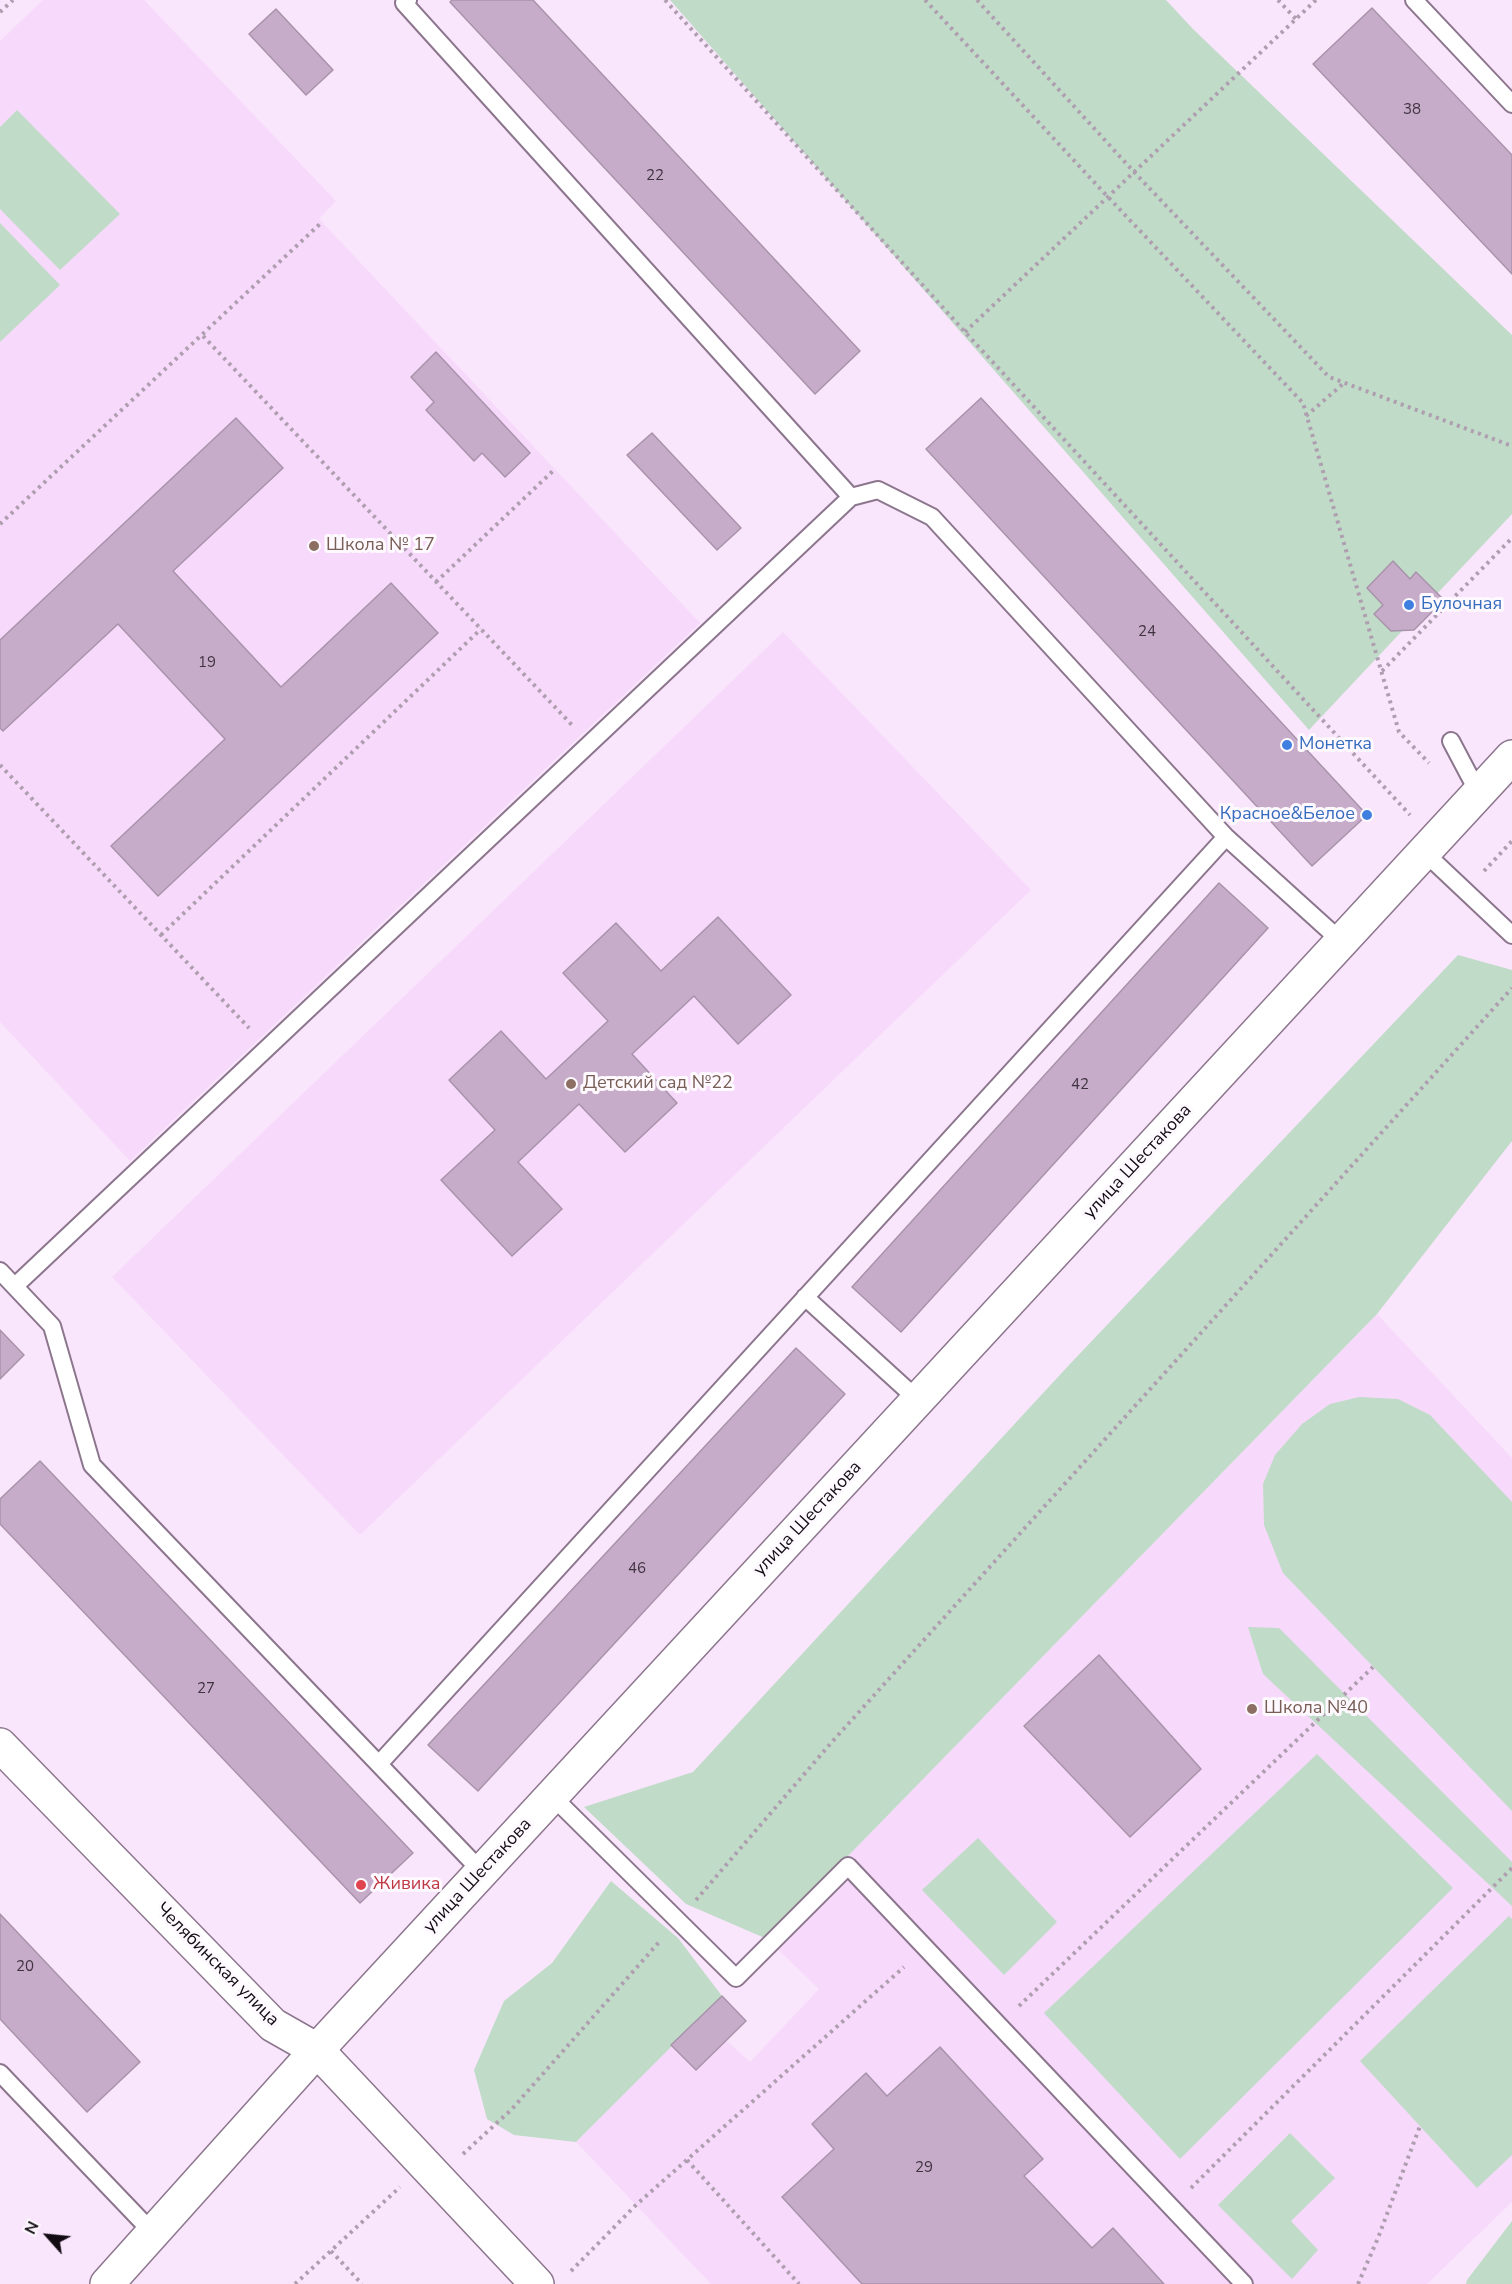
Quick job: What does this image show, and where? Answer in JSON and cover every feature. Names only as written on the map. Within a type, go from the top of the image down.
[{"type":"street","name":"улица Шестакова","points":[[117,2280],[152,2232],[317,2050],[1512,757]]},
{"type":"street","name":"Челябинская улица","points":[[0,1745],[273,2025],[317,2050],[431,2171],[551,2280]]},
{"type":"lane","points":[[408,0],[404,3],[466,73],[851,497]]},
{"type":"lane","points":[[1414,0],[1512,104]]},
{"type":"lane","points":[[15,1286],[851,497],[878,490],[932,517],[1226,837],[1342,942]]},
{"type":"lane","points":[[1451,741],[1479,794]]},
{"type":"lane","points":[[379,1764],[1226,837]]},
{"type":"lane","points":[[1429,847],[1467,890],[1512,934]]},
{"type":"lane","points":[[0,1271],[52,1326],[92,1465],[482,1872]]},
{"type":"lane","points":[[806,1298],[918,1400]]},
{"type":"lane","points":[[552,1796],[736,1978],[848,1866],[1244,2284]]},
{"type":"lane","points":[[0,2073],[152,2232]]},
{"type":"path","points":[[0,12],[13,0]]},
{"type":"path","points":[[665,0],[1429,847]]},
{"type":"path","points":[[925,0],[1303,403],[1399,732],[1430,764]]},
{"type":"path","points":[[976,0],[1134,172],[1329,378],[1512,446]]},
{"type":"path","points":[[1278,0],[1296,19]]},
{"type":"path","points":[[965,332],[1316,0]]},
{"type":"path","points":[[0,524],[322,222]]},
{"type":"path","points":[[203,336],[590,743]]},
{"type":"path","points":[[1306,417],[1344,383]]},
{"type":"path","points":[[436,582],[555,469]]},
{"type":"path","points":[[1381,672],[1512,538]]},
{"type":"path","points":[[161,935],[481,629]]},
{"type":"path","points":[[0,765],[268,1047]]},
{"type":"path","points":[[1467,890],[1512,841]]},
{"type":"path","points":[[295,2284],[331,2251],[511,2110],[831,1743],[1512,988]]},
{"type":"path","points":[[999,2025],[1373,1668]]},
{"type":"path","points":[[1172,2208],[1512,1868]]},
{"type":"path","points":[[551,2280],[925,1948]]},
{"type":"path","points":[[1358,2284],[1420,2126]]},
{"type":"path","points":[[687,2160],[800,2284]]},
{"type":"path","points":[[331,2251],[362,2284]]},
{"type":"shaded area","name":"Школа № 17","points":[[43,0],[144,0],[336,201],[319,219],[700,623],[130,1161],[0,1022],[0,41]]},
{"type":"shaded area","name":"Детский сад №22","points":[[783,632],[1031,890],[360,1535],[112,1277]]},
{"type":"shaded area","name":"Школа №40","points":[[1377,1314],[1512,1458],[1512,2202],[1427,2284],[711,2284],[576,2142],[671,2045],[726,2040],[750,2062],[819,1989],[767,1939]]},
{"type":"green space","points":[[670,0],[1166,0],[1193,29],[1512,335],[1512,514],[1309,730]]},
{"type":"green space","points":[[17,110],[120,214],[60,270],[0,209],[0,127]]},
{"type":"green space","points":[[0,223],[60,285],[0,342]]},
{"type":"green space","points":[[1458,955],[1512,970],[1512,1141],[1377,1314],[767,1939],[686,1904],[584,1807],[693,1772],[1069,1365]]},
{"type":"green space","points":[[1359,1397],[1398,1399],[1430,1415],[1512,1502],[1512,1811],[1283,1573],[1264,1525],[1263,1484],[1275,1455],[1302,1424],[1330,1404]]},
{"type":"green space","points":[[1248,1627],[1279,1628],[1512,1862],[1512,1906],[1263,1674]]},
{"type":"green space","points":[[1317,1754],[1453,1888],[1180,2159],[1044,2013]]},
{"type":"green space","points":[[978,1838],[1057,1922],[1004,1975],[922,1890]]},
{"type":"green space","points":[[611,1881],[678,1938],[722,1996],[576,2142],[514,2135],[487,2119],[474,2070],[504,2001],[552,1963]]},
{"type":"green space","points":[[1509,1916],[1512,1919],[1512,2155],[1477,2188],[1360,2061]]},
{"type":"green space","points":[[1290,2133],[1335,2178],[1291,2221],[1318,2250],[1292,2279],[1218,2205]]},
{"type":"green space","points":[[1512,2221],[1512,2284],[1466,2284],[1467,2280]]},
{"type":"building","points":[[452,0],[533,0],[860,351],[815,394],[450,2]]},
{"type":"building","points":[[1372,8],[1512,155],[1512,274],[1313,64]]},
{"type":"building","points":[[276,9],[333,70],[306,95],[249,34]]},
{"type":"building","points":[[436,352],[530,453],[505,477],[482,453],[474,461],[426,410],[434,402],[411,377]]},
{"type":"building","points":[[981,398],[1367,815],[1312,866],[926,449]]},
{"type":"building","points":[[236,418],[283,468],[173,571],[281,687],[391,583],[438,633],[158,896],[111,846],[225,739],[118,624],[3,731],[0,728],[0,640]]},
{"type":"building","points":[[652,433],[741,528],[717,550],[627,455]]},
{"type":"building","points":[[1393,561],[1410,579],[1416,572],[1444,600],[1414,630],[1391,631],[1374,614],[1383,605],[1367,588]]},
{"type":"building","points":[[1219,883],[1268,928],[901,1332],[852,1287]]},
{"type":"building","points":[[718,917],[791,995],[738,1044],[694,996],[632,1054],[677,1103],[625,1152],[579,1104],[518,1162],[562,1209],[512,1256],[441,1180],[495,1130],[449,1080],[501,1031],[546,1079],[608,1021],[563,973],[616,923],[661,971]]},
{"type":"building","points":[[0,1330],[24,1355],[0,1379]]},
{"type":"building","points":[[796,1348],[845,1394],[478,1791],[428,1745]]},
{"type":"building","points":[[40,1461],[413,1853],[360,1903],[0,1524],[0,1499]]},
{"type":"building","points":[[1099,1655],[1201,1769],[1130,1837],[1024,1726]]},
{"type":"building","points":[[0,1914],[140,2062],[87,2112],[0,2019]]},
{"type":"building","points":[[722,1996],[746,2021],[696,2070],[671,2045]]},
{"type":"building","points":[[940,2047],[1043,2159],[1024,2176],[1092,2248],[1113,2228],[1164,2284],[862,2284],[782,2197],[834,2149],[812,2124],[866,2073],[887,2096]]},
{"type":"place","name":"Школа № 17","points":[[314,546]]},
{"type":"place","name":"Булочная","points":[[1409,605]]},
{"type":"place","name":"Монетка","points":[[1287,745]]},
{"type":"place","name":"Красное&Белое","points":[[1367,815]]},
{"type":"place","name":"Детский сад №22","points":[[571,1084]]},
{"type":"place","name":"Школа №40","points":[[1252,1709]]},
{"type":"place","name":"Живика","points":[[361,1885]]}]
